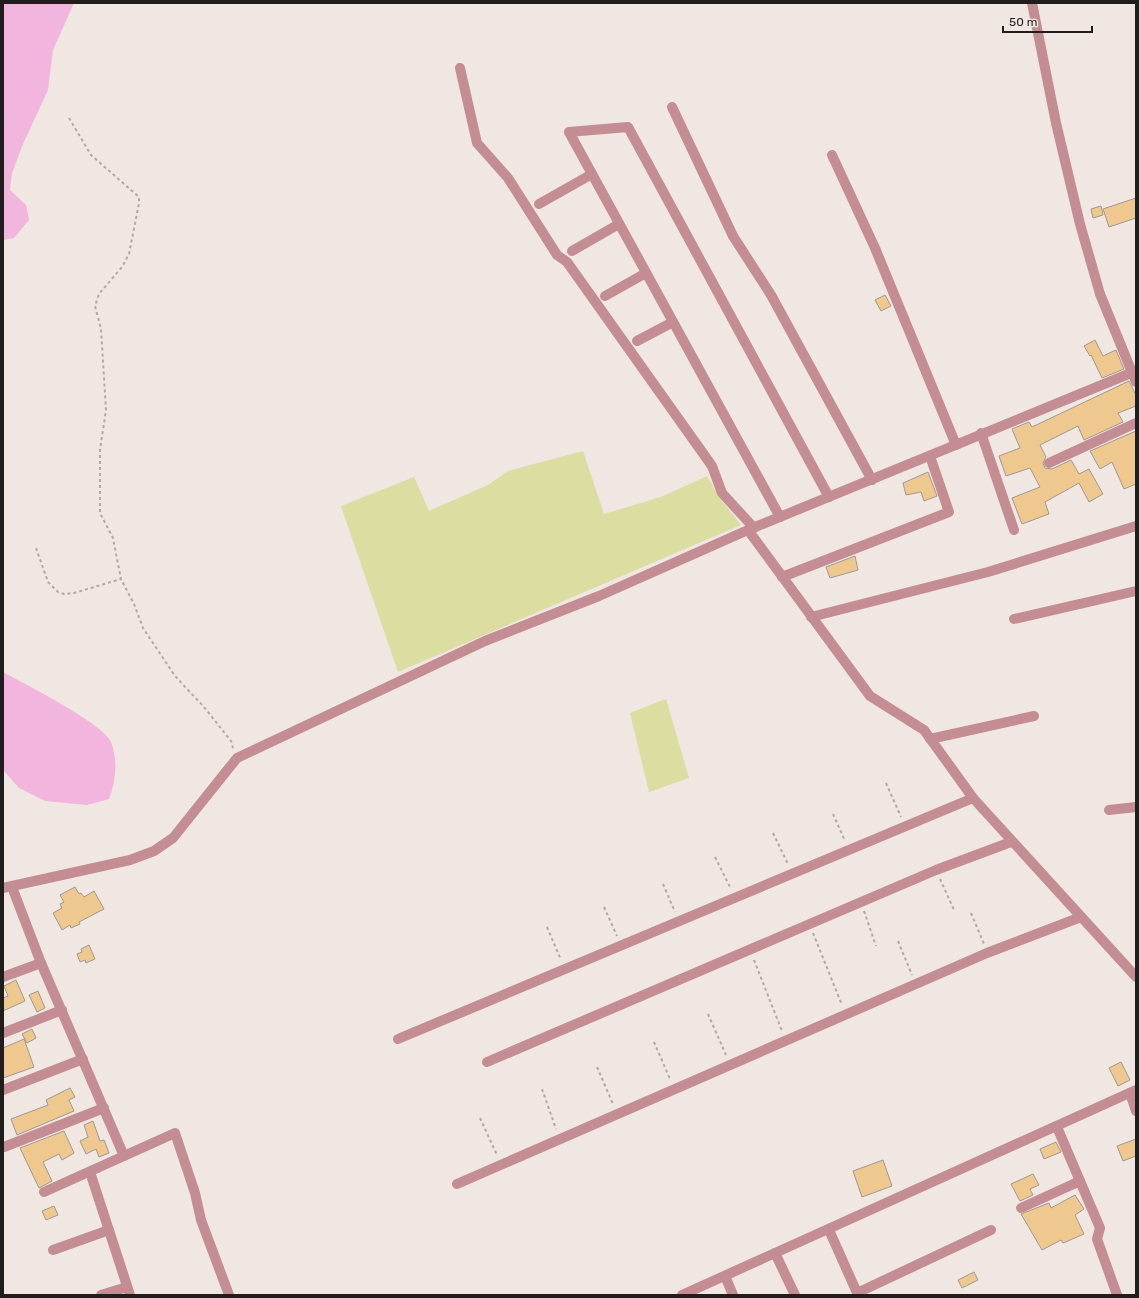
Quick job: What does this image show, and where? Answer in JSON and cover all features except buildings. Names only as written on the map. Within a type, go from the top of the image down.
[{"type":"street","points":[[124,1156],[84,1059],[7,887],[130,860],[154,851],[173,838],[237,758],[485,641],[599,596],[751,529],[930,456],[982,433],[1134,378],[1132,362],[1100,294],[1080,224],[1056,123],[1032,3]]},
{"type":"street","points":[[460,68],[477,143],[508,178],[558,255],[568,262],[628,345],[712,466],[722,493],[751,529],[782,577],[870,696],[924,730],[973,798],[1011,842],[1136,978]]},
{"type":"street","points":[[672,107],[733,236],[771,295],[872,480]]},
{"type":"street","points":[[780,517],[569,132],[628,127],[829,497]]},
{"type":"street","points":[[832,155],[874,248],[956,445]]},
{"type":"street","points":[[539,204],[592,174]]},
{"type":"street","points":[[572,251],[619,224]]},
{"type":"street","points":[[605,296],[646,273]]},
{"type":"street","points":[[637,341],[673,322]]},
{"type":"street","points":[[1049,463],[1136,423]]},
{"type":"street","points":[[982,433],[1014,530]]},
{"type":"street","points":[[782,577],[949,512],[930,456]]},
{"type":"street","points":[[812,617],[988,572],[1136,526]]},
{"type":"street","points":[[1014,618],[1136,591]]},
{"type":"street","points":[[930,739],[1034,716]]},
{"type":"street","points":[[398,1038],[905,825],[973,798]]},
{"type":"street","points":[[1110,810],[1136,807]]},
{"type":"street","points":[[486,1062],[936,870],[1011,842]]},
{"type":"street","points":[[457,1184],[987,952],[1081,917]]},
{"type":"street","points":[[3,977],[41,963]]},
{"type":"street","points":[[3,1033],[62,1010]]},
{"type":"street","points":[[3,1090],[84,1059]]},
{"type":"street","points":[[682,1295],[1133,1092],[1136,1111]]},
{"type":"street","points":[[4,1147],[104,1108]]},
{"type":"street","points":[[1057,1127],[1100,1228],[1097,1239],[1116,1295]]},
{"type":"street","points":[[44,1192],[175,1133],[195,1193],[201,1220],[228,1295]]},
{"type":"street","points":[[90,1172],[129,1291],[101,1295]]},
{"type":"street","points":[[1021,1208],[1080,1181]]},
{"type":"street","points":[[53,1250],[109,1230]]},
{"type":"street","points":[[829,1230],[858,1294],[992,1230]]},
{"type":"street","points":[[775,1253],[794,1295]]},
{"type":"street","points":[[725,1276],[733,1295]]},
{"type":"path","points":[[69,118],[91,155],[138,197],[139,203],[129,254],[122,266],[99,294],[95,306],[101,329],[106,410],[100,450],[100,513],[113,538],[121,579],[134,604],[143,628],[175,676],[204,707],[231,741],[237,758]]},
{"type":"path","points":[[36,548],[48,582],[58,592],[64,594],[74,593],[121,579]]},
{"type":"path","points":[[886,784],[905,825]]},
{"type":"path","points":[[833,814],[848,849]]},
{"type":"path","points":[[773,833],[792,873]]},
{"type":"path","points":[[715,857],[735,897]]},
{"type":"path","points":[[936,870],[954,910]]},
{"type":"path","points":[[663,884],[678,921]]},
{"type":"path","points":[[860,902],[876,946]]},
{"type":"path","points":[[604,907],[621,945]]},
{"type":"path","points":[[971,913],[987,952]]},
{"type":"path","points":[[809,924],[846,1014]]},
{"type":"path","points":[[547,927],[565,968]]},
{"type":"path","points":[[898,941],[916,984]]},
{"type":"path","points":[[750,950],[786,1041]]},
{"type":"path","points":[[708,1014],[731,1065]]},
{"type":"path","points":[[654,1042],[675,1089]]},
{"type":"path","points":[[596,1067],[617,1114]]},
{"type":"path","points":[[542,1089],[560,1139]]},
{"type":"path","points":[[480,1118],[501,1165]]},
{"type":"green space","points":[[583,451],[604,514],[661,497],[707,476],[721,500],[741,525],[398,672],[341,506],[414,477],[429,511],[488,485],[508,471]]},
{"type":"green space","points":[[666,699],[689,778],[649,792],[630,713]]},
{"type":"shaded area","points":[[3,3],[74,3],[53,50],[48,90],[23,144],[12,173],[10,190],[26,205],[29,220],[14,238],[3,240]]},
{"type":"shaded area","points":[[3,672],[62,704],[105,734],[111,742],[115,756],[115,778],[109,799],[87,805],[45,801],[19,788],[4,771]]}]
